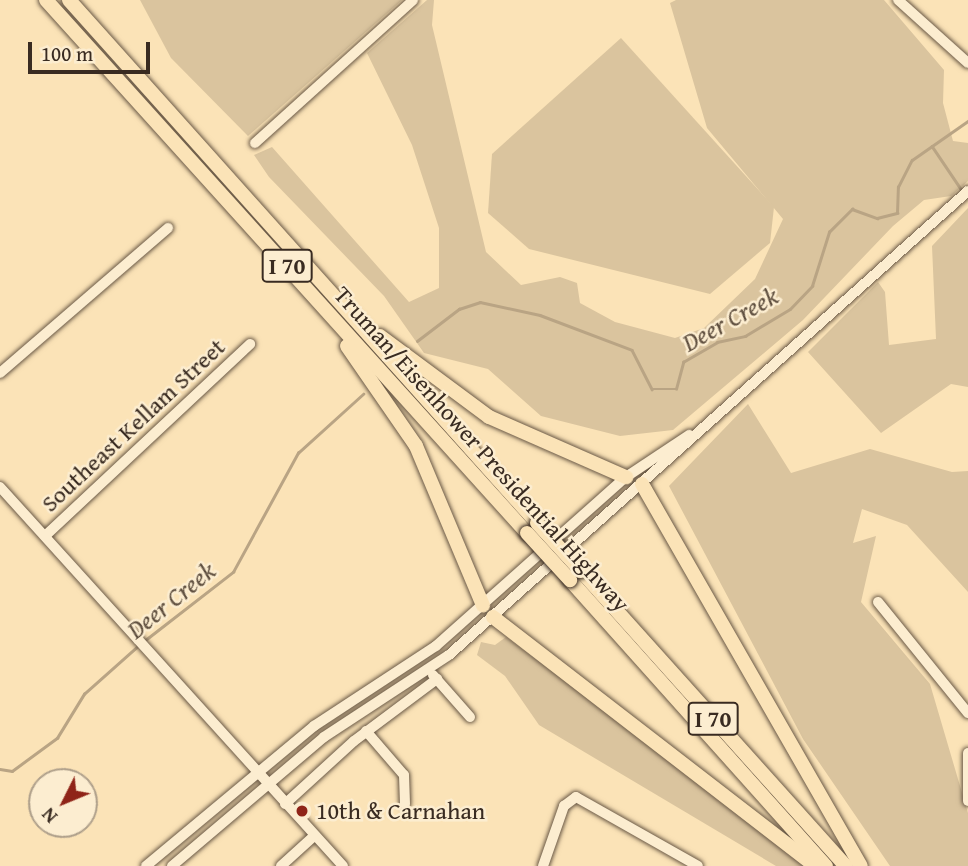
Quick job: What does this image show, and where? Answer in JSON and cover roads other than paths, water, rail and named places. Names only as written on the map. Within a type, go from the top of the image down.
[{"type":"highway","name":"Truman/Eisenhower Presidential Highway","points":[[46,0],[278,257],[532,528]]},
{"type":"highway","name":"Truman/Eisenhower Presidential Highway","points":[[69,0],[318,279],[826,866]]},
{"type":"highway","points":[[278,257],[401,420],[440,496],[483,605]]},
{"type":"highway","points":[[318,279],[394,349],[469,406],[539,442],[626,477]]},
{"type":"highway","points":[[642,484],[827,816],[861,866]]},
{"type":"highway","name":"Truman/Eisenhower Presidential Highway","points":[[575,576],[846,866]]},
{"type":"highway","points":[[493,617],[815,866]]},
{"type":"street","points":[[255,143],[413,0]]},
{"type":"street","points":[[898,0],[968,63]]},
{"type":"street","points":[[172,866],[324,737],[429,670],[493,617],[642,484],[696,431],[966,193]]},
{"type":"street","points":[[0,373],[167,228]]},
{"type":"street","name":"Southeast Kellam Street","points":[[45,536],[250,344]]},
{"type":"street","points":[[146,866],[314,726],[423,657],[626,477],[696,431]]},
{"type":"street","points":[[626,477],[642,484]]},
{"type":"street","points":[[0,486],[343,866]]},
{"type":"street","points":[[878,602],[968,713]]},
{"type":"street","points":[[483,605],[493,617]]},
{"type":"street","points":[[429,670],[470,716]]},
{"type":"street","points":[[285,804],[366,731],[437,680]]},
{"type":"street","points":[[366,731],[404,775],[405,804]]},
{"type":"street","points":[[968,753],[968,801]]},
{"type":"street","points":[[543,866],[564,806],[576,797],[698,866]]},
{"type":"street","points":[[281,866],[314,836]]},
{"type":"waterway","name":"Deer Creek","points":[[417,341],[459,309],[480,302],[540,315],[632,350],[652,389],[676,389],[683,362],[717,342],[745,336],[790,309],[812,286],[829,232],[852,209],[877,218],[897,213],[898,187],[912,160],[968,121]]},
{"type":"waterway","points":[[932,146],[963,192]]},
{"type":"waterway","name":"Deer Creek","points":[[144,641],[233,572],[298,453],[363,394]]},
{"type":"waterway","name":"Deer Creek","points":[[0,769],[12,771],[57,738],[84,694],[139,645]]},
{"type":"place","name":"10th & Carnahan","points":[[302,811]]}]
